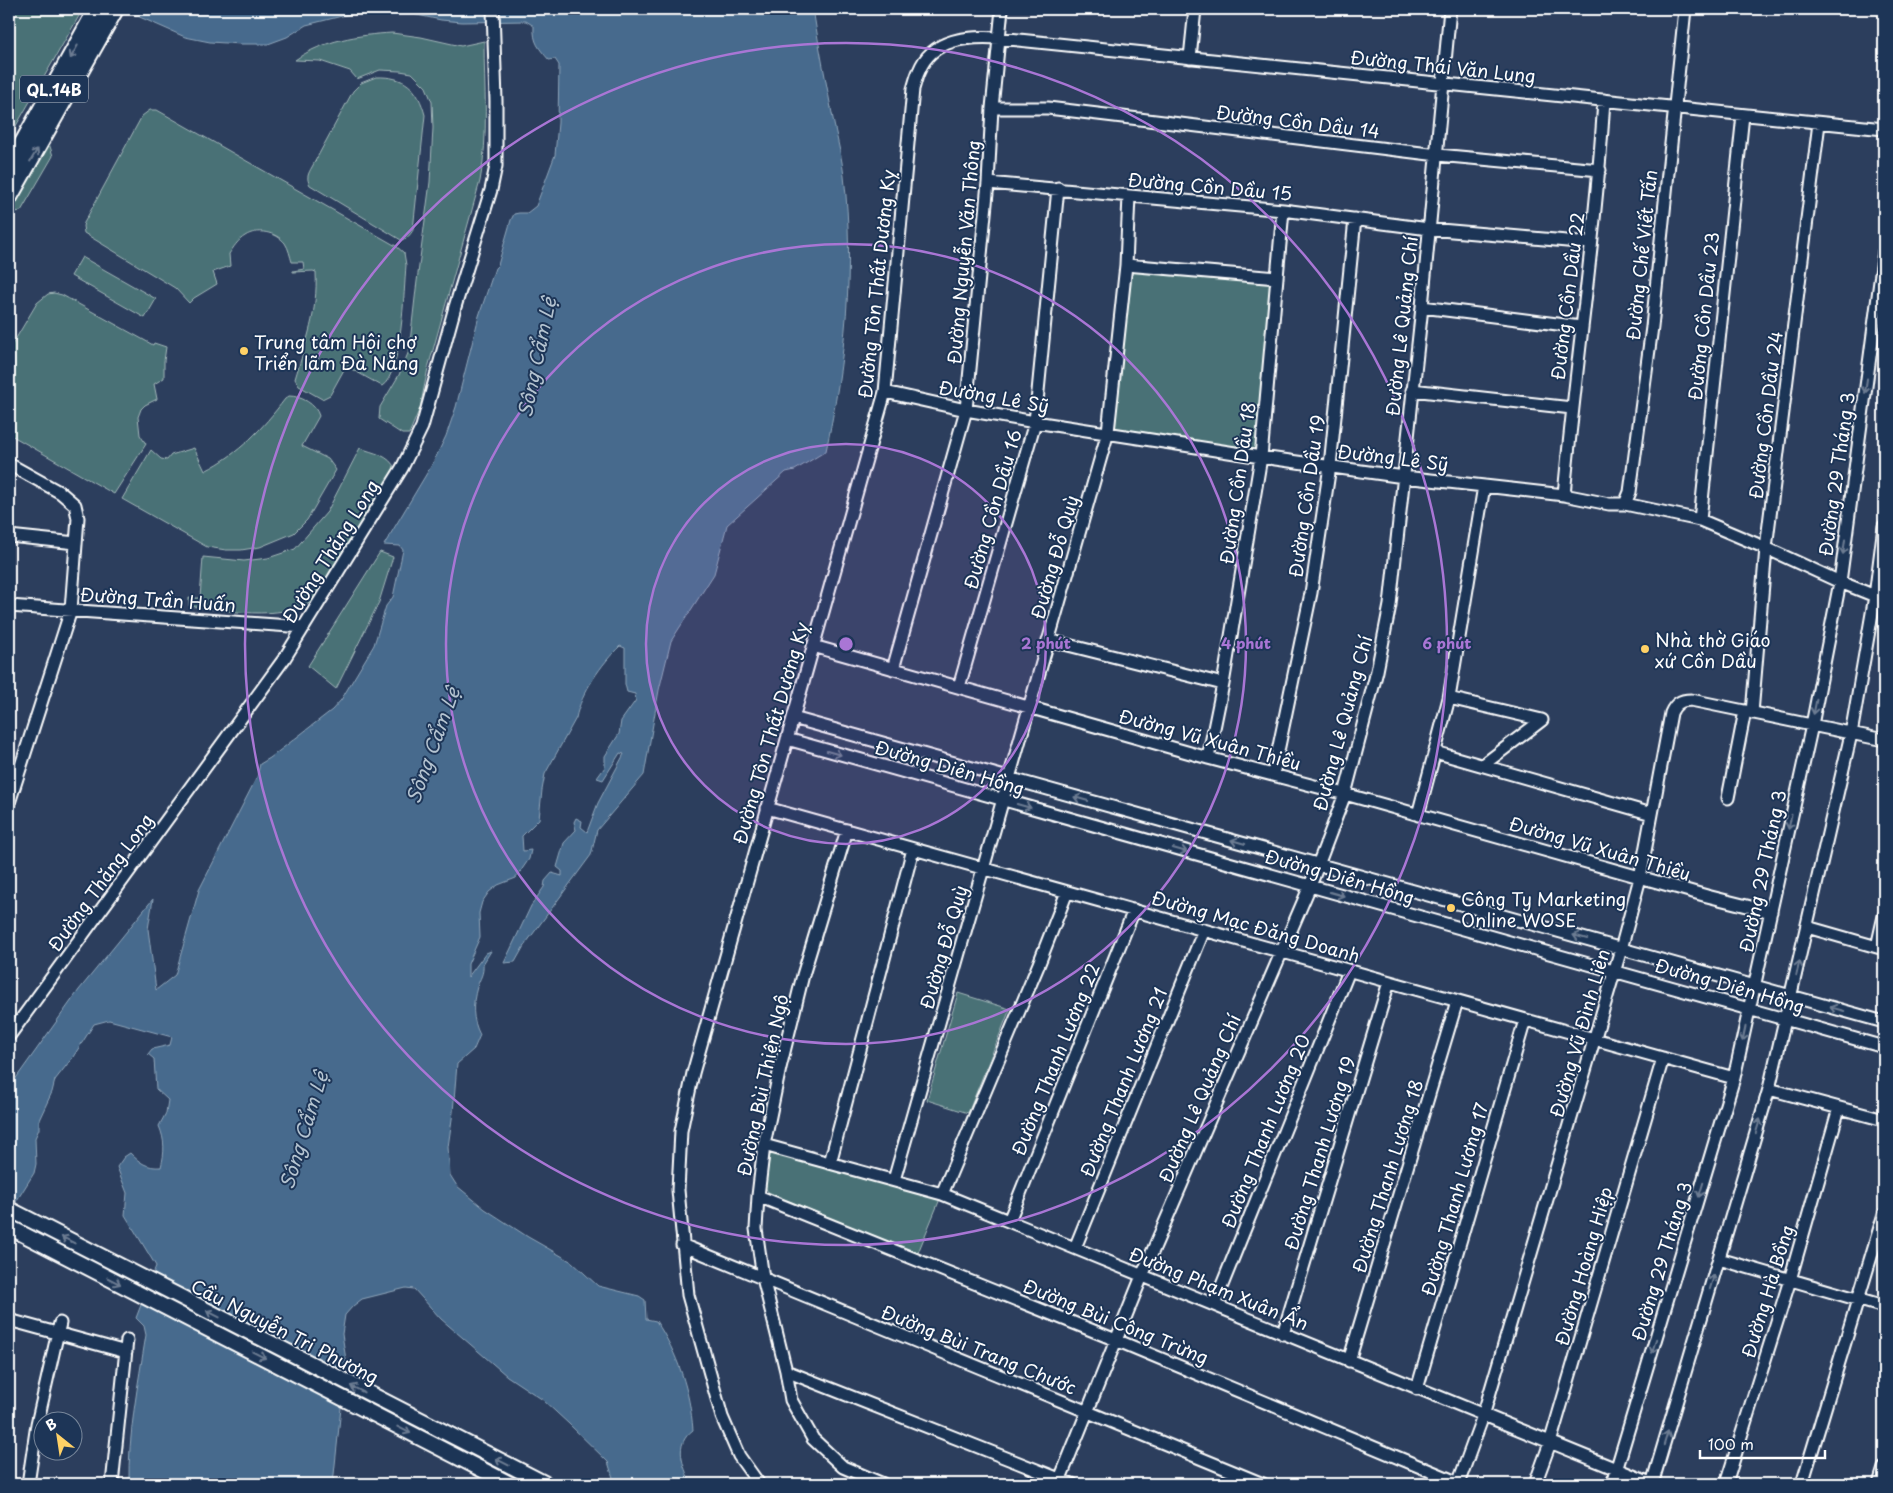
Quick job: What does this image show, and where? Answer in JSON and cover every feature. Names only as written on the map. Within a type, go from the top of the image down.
[{"type":"highway","name":"QL.14B","points":[[9,168],[97,9]]},
{"type":"highway","name":"QL.14B","points":[[9,197],[115,9]]},
{"type":"main road","name":"Cầu Nguyễn Tri Phương","points":[[9,1209],[546,1484]]},
{"type":"main road","name":"Cầu Nguyễn Tri Phương","points":[[9,1227],[510,1484]]},
{"type":"street","name":"Đường Thăng Long","points":[[9,1036],[284,658],[402,468],[426,415],[431,391],[491,190],[496,166],[493,9]]},
{"type":"street","name":"Đường Nguyễn Văn Thông","points":[[893,669],[966,410],[988,183],[992,108],[1002,9]]},
{"type":"street","points":[[1190,58],[1195,9]]},
{"type":"street","name":"Đường Lê Quảng Chí","points":[[1059,1482],[1142,1276],[1310,886],[1345,794],[1377,671],[1390,605],[1438,155],[1450,9]]},
{"type":"street","name":"Đường Chế Viết Tấn","points":[[1625,504],[1630,492],[1652,328],[1685,9]]},
{"type":"street","name":"Đường Tôn Thất Dương Kỵ","points":[[759,1484],[739,1456],[722,1417],[688,1295],[678,1190],[681,1131],[693,1072],[885,392],[913,90],[919,69],[932,52],[955,40],[976,37],[999,38]]},
{"type":"street","name":"Đường Thái Văn Lung","points":[[999,38],[1884,129]]},
{"type":"street","name":"Đường Cồn Dầu 22","points":[[1564,495],[1590,243],[1600,170],[1604,100]]},
{"type":"street","name":"Đường Cồn Dầu 14","points":[[992,108],[1048,108],[1438,155],[1600,170]]},
{"type":"street","name":"Đường Cồn Dầu 23","points":[[1700,520],[1743,115]]},
{"type":"street","name":"Đường Cồn Dầu 24","points":[[1728,798],[1748,712],[1766,548],[1819,123]]},
{"type":"street","name":"Đường Cồn Dầu 15","points":[[988,183],[1283,210],[1429,229],[1590,243]]},
{"type":"street","name":"Đường Cồn Dầu 16","points":[[959,688],[1035,422],[1058,188]]},
{"type":"street","name":"Đường Đỗ Quỳ","points":[[894,1180],[1108,432],[1126,265],[1129,196]]},
{"type":"street","name":"Đường Cồn Dầu 18","points":[[1208,758],[1224,684],[1261,457],[1283,210]]},
{"type":"street","name":"Đường Cồn Dầu 19","points":[[1273,775],[1311,593],[1330,466],[1355,219]]},
{"type":"street","name":"Đường 29 Tháng 3","points":[[1612,1484],[1734,1078],[1750,1009],[1812,725],[1840,582],[1884,251]]},
{"type":"street","points":[[1126,265],[1277,278]]},
{"type":"street","points":[[1422,307],[1581,327]]},
{"type":"street","points":[[1412,390],[1572,408]]},
{"type":"street","name":"Đường Lê Sỹ","points":[[885,392],[966,410],[1035,422],[1261,457],[1564,495],[1609,504],[1625,504],[1700,520],[1840,582],[1879,597]]},
{"type":"street","points":[[9,464],[61,493],[75,505],[78,518],[70,610],[11,786],[9,803]]},
{"type":"street","points":[[1418,815],[1449,698],[1484,486]]},
{"type":"street","points":[[1652,1484],[1769,1089],[1786,1019],[1851,734],[1879,597],[1884,526]]},
{"type":"street","points":[[9,536],[76,543]]},
{"type":"street","name":"Đường Trần Huấn","points":[[9,606],[304,627]]},
{"type":"street","points":[[1048,640],[1224,684]]},
{"type":"street","name":"Đường Vũ Xuân Thiều","points":[[813,646],[1640,878],[1771,912]]},
{"type":"street","points":[[1449,698],[1542,720],[1483,765]]},
{"type":"street","name":"Đường Vũ Đình Liên","points":[[1459,1484],[1483,1416],[1615,971],[1640,878],[1671,714],[1675,705],[1682,700],[1691,700],[1884,740]]},
{"type":"street","name":"Đường Diên Hồng","points":[[793,718],[1884,1022]]},
{"type":"street","name":"Đường Diên Hồng","points":[[787,740],[1884,1046]]},
{"type":"street","points":[[1434,752],[1652,814]]},
{"type":"street","name":"Đường Mạc Đăng Doanh","points":[[767,808],[1734,1078]]},
{"type":"street","name":"Đường Bùi Thiện Ngộ","points":[[847,830],[803,976],[780,1068],[764,1145],[756,1229],[763,1278],[791,1400],[813,1439],[843,1467],[883,1484]]},
{"type":"street","points":[[830,1163],[913,849]]},
{"type":"street","points":[[942,1194],[1038,966],[1067,892]]},
{"type":"street","name":"Đường Thanh Lương 22","points":[[1009,1220],[1134,910]]},
{"type":"street","points":[[1807,927],[1881,948],[1884,916]]},
{"type":"street","name":"Đường Thanh Lương 21","points":[[1075,1248],[1204,930]]},
{"type":"street","name":"Đường Thanh Lương 20","points":[[1214,1306],[1349,970]]},
{"type":"street","name":"Đường Thanh Lương 19","points":[[1283,1334],[1389,982]]},
{"type":"street","name":"Đường Thanh Lương 18","points":[[1349,1361],[1457,1001]]},
{"type":"street","name":"Đường Thanh Lương 17","points":[[1417,1389],[1525,1020]]},
{"type":"street","name":"Đường Hoàng Hiệp","points":[[1535,1484],[1550,1443],[1663,1058]]},
{"type":"street","points":[[1769,1089],[1884,1120]]},
{"type":"street","name":"Đường Hà Bồng","points":[[1726,1484],[1790,1280],[1839,1108]]},
{"type":"street","name":"Đường Phạm Xuân Ẩn","points":[[764,1145],[942,1194],[1652,1484]]},
{"type":"street","name":"Đường Bùi Công Trừng","points":[[758,1196],[1116,1340],[1459,1484]]},
{"type":"street","points":[[1802,1484],[1884,1214]]},
{"type":"street","name":"Đường Bùi Trang Chước","points":[[682,1245],[1263,1484]]},
{"type":"street","points":[[1719,1259],[1884,1307]]},
{"type":"street","points":[[9,1320],[58,1329],[126,1352]]},
{"type":"street","points":[[28,1484],[38,1424],[58,1329]]},
{"type":"street","points":[[112,1484],[127,1340]]},
{"type":"street","points":[[786,1372],[1059,1482],[1072,1484]]},
{"type":"street","points":[[1879,1484],[1884,1468]]},
{"type":"green space","points":[[9,9],[83,9],[9,138]]},
{"type":"green space","points":[[392,33],[461,46],[484,41],[485,129],[480,181],[428,368],[420,408],[409,434],[402,434],[379,419],[380,407],[399,375],[409,351],[430,182],[433,128],[432,102],[426,87],[412,73],[380,70],[357,79],[350,71],[320,61],[295,60],[329,43],[366,35]]},
{"type":"green space","points":[[376,77],[395,79],[409,86],[418,98],[425,115],[413,230],[405,239],[401,240],[310,185],[308,180],[309,172],[353,91],[361,83]]},
{"type":"green space","points":[[150,110],[157,110],[396,246],[404,253],[406,265],[398,349],[389,378],[382,386],[346,366],[330,395],[322,399],[299,386],[295,379],[313,314],[316,272],[293,272],[304,269],[303,262],[292,262],[285,243],[277,236],[266,232],[255,232],[242,238],[229,254],[230,266],[213,272],[217,284],[189,303],[175,288],[84,233],[84,223],[142,116]]},
{"type":"green space","points":[[48,140],[53,156],[21,211],[9,213]]},
{"type":"green space","points":[[82,257],[156,299],[145,318],[71,276]]},
{"type":"green space","points":[[1126,265],[1277,278],[1261,457],[1108,432]]},
{"type":"green space","points":[[48,294],[62,295],[153,345],[154,343],[166,347],[164,378],[154,384],[157,399],[145,405],[138,417],[140,435],[146,444],[114,494],[9,434],[9,350],[37,303]]},
{"type":"green space","points":[[289,396],[298,397],[311,404],[319,416],[302,446],[328,459],[336,470],[307,520],[294,533],[260,547],[226,550],[207,547],[122,499],[151,450],[161,459],[167,460],[171,455],[194,448],[205,471],[240,448]]},
{"type":"green space","points":[[360,448],[385,458],[393,464],[395,469],[314,601],[284,611],[268,613],[237,612],[189,606],[189,598],[200,598],[203,557],[244,561],[268,558],[295,549],[327,512]]},
{"type":"green space","points":[[380,552],[393,557],[379,602],[336,689],[308,666]]},
{"type":"green space","points":[[958,993],[1010,1009],[968,1113],[927,1100]]},
{"type":"green space","points":[[776,1151],[940,1199],[917,1255],[768,1192],[765,1187],[770,1154]]},
{"type":"water","name":"Sông Cẩm Lệ","points":[[127,9],[813,9],[843,170],[849,246],[843,349],[826,451],[795,470],[786,472],[727,525],[714,574],[671,641],[659,690],[644,775],[597,830],[591,855],[524,946],[515,962],[504,963],[531,906],[544,887],[545,881],[552,873],[562,876],[562,871],[557,867],[564,843],[576,830],[574,822],[576,818],[582,821],[581,827],[587,832],[598,803],[624,754],[620,753],[603,780],[597,778],[605,767],[605,756],[619,734],[621,721],[636,700],[635,694],[627,692],[625,684],[625,648],[620,646],[613,653],[587,689],[576,718],[545,774],[539,819],[522,836],[523,851],[531,850],[529,859],[516,878],[498,885],[489,892],[482,902],[479,913],[480,937],[468,964],[468,977],[486,953],[491,951],[483,964],[474,1000],[474,1018],[480,1035],[474,1049],[457,1064],[448,1147],[450,1175],[457,1186],[485,1209],[528,1237],[572,1262],[598,1286],[639,1296],[645,1300],[646,1319],[656,1321],[664,1334],[677,1360],[686,1387],[693,1430],[683,1442],[681,1456],[691,1484],[615,1484],[608,1462],[569,1424],[543,1400],[507,1376],[441,1319],[414,1289],[406,1288],[362,1299],[345,1315],[342,1334],[346,1360],[333,1484],[129,1484],[132,1428],[146,1335],[144,1326],[136,1318],[156,1266],[125,1215],[127,1193],[117,1167],[124,1157],[130,1153],[144,1164],[152,1167],[161,1167],[164,1146],[159,1126],[166,1113],[168,1100],[156,1089],[154,1059],[148,1054],[152,1049],[170,1045],[172,1037],[109,1020],[94,1024],[73,1057],[55,1080],[52,1092],[39,1120],[39,1129],[35,1138],[36,1164],[34,1173],[9,1213],[9,1088],[79,990],[153,899],[148,929],[156,990],[175,975],[199,890],[257,777],[260,764],[332,710],[341,700],[374,645],[386,606],[393,597],[403,550],[400,546],[384,545],[433,463],[446,436],[456,407],[479,316],[495,268],[498,265],[511,220],[514,214],[527,213],[536,206],[555,155],[558,123],[559,65],[555,59],[549,60],[540,48],[536,41],[534,26],[526,21],[462,22],[441,20],[398,11],[358,12],[306,25],[287,37],[268,44],[241,44],[210,42],[185,37],[135,15]]},
{"type":"place","name":"Trung tâm Hội chợ Triển lãm Đà Nẵng","points":[[244,351]]},
{"type":"place","name":"Nhà thờ Giáo xứ Cồn Dầu","points":[[1645,649]]},
{"type":"place","name":"Công Ty Marketing Online WOSE","points":[[1451,908]]}]
